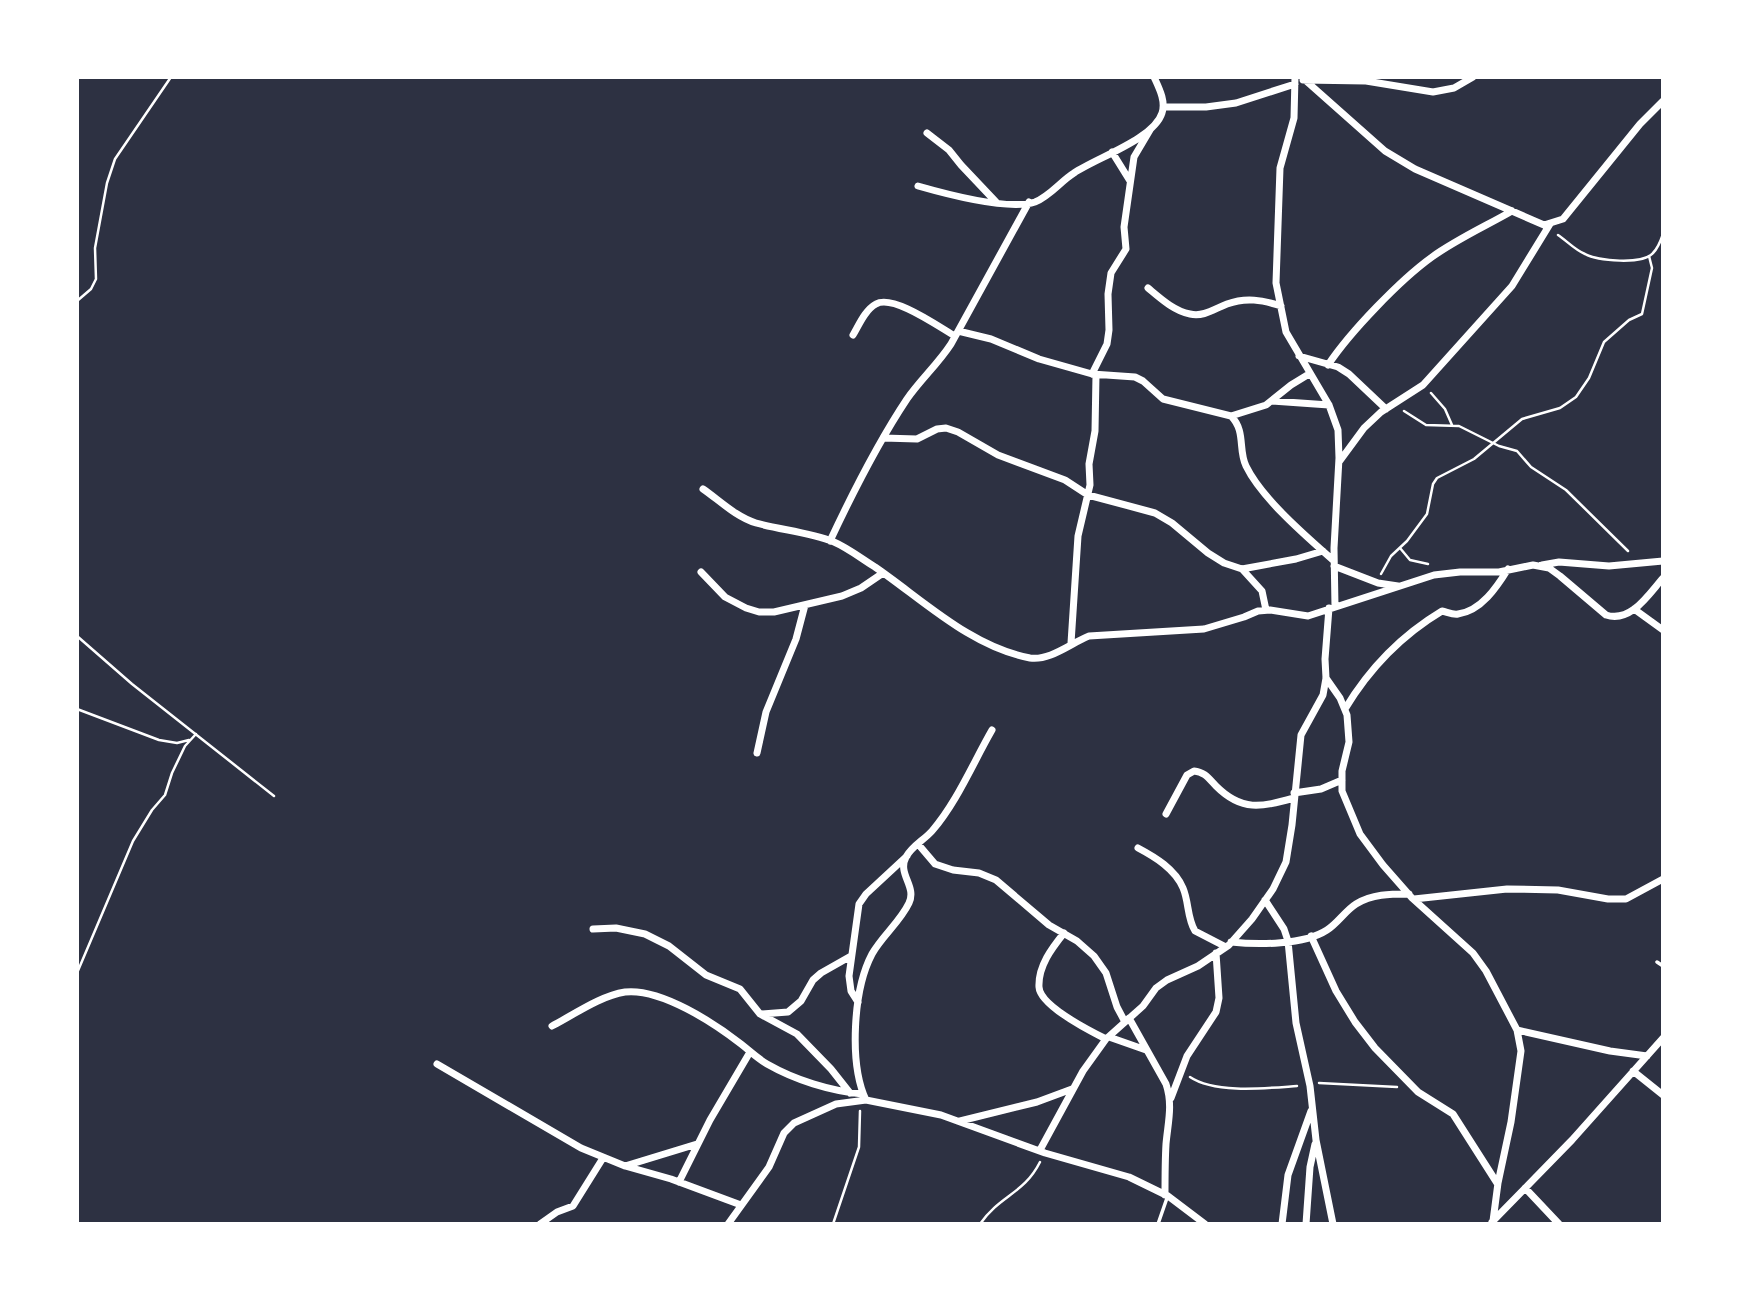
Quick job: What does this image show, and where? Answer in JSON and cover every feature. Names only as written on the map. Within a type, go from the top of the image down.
[{"type":"street","points":[[918,187],[997,202],[1035,202],[1074,173],[1131,143],[1152,127],[1162,116],[1164,107],[1154,77]]},
{"type":"street","points":[[1164,107],[1206,107],[1236,103],[1295,80],[1366,81],[1433,92],[1454,88],[1472,77]]},
{"type":"street","points":[[1043,1152],[1072,1089],[1107,1038],[1143,1006],[1156,988],[1198,966],[1228,944],[1265,900],[1286,862],[1301,735],[1323,695],[1326,678],[1325,659],[1332,608],[1339,463],[1338,430],[1329,405],[1286,332],[1276,283],[1280,168],[1294,118],[1295,80]]},
{"type":"street","points":[[1305,80],[1385,151],[1415,169],[1548,228]]},
{"type":"street","points":[[1339,463],[1364,428],[1389,407],[1423,385],[1512,286],[1548,228],[1563,219],[1640,124],[1663,101]]},
{"type":"street","points":[[1071,643],[1078,536],[1088,495],[1089,464],[1095,431],[1094,374],[1107,344],[1108,284],[1111,273],[1126,249],[1124,227],[1134,157],[1152,127]]},
{"type":"street","points":[[927,133],[949,150],[997,202]]},
{"type":"street","points":[[1112,152],[1130,182]]},
{"type":"street","points":[[830,541],[883,438],[909,396],[940,361],[957,334],[1029,202]]},
{"type":"street","points":[[1328,365],[1337,351],[1402,282],[1433,256],[1512,211]]},
{"type":"street","points":[[1148,288],[1176,309],[1189,314],[1200,315],[1228,303],[1246,299],[1263,300],[1281,306]]},
{"type":"street","points":[[853,335],[871,307],[883,302],[896,304],[957,334],[991,339],[1039,359],[1094,374],[1135,377],[1163,399],[1231,416],[1251,412],[1309,374]]},
{"type":"street","points":[[1299,356],[1349,374],[1389,407]]},
{"type":"street","points":[[1271,401],[1329,405]]},
{"type":"street","points":[[1231,416],[1238,423],[1245,464],[1259,486],[1334,564],[1376,582],[1399,586]]},
{"type":"street","points":[[883,438],[917,439],[937,429],[946,428],[958,432],[998,455],[1065,480],[1088,495],[1154,513],[1172,523],[1208,553],[1224,563],[1242,569],[1323,551]]},
{"type":"street","points":[[703,489],[740,516],[755,523],[830,541],[995,647],[1032,658],[1059,651],[1089,636],[1204,629],[1266,610],[1308,616],[1434,575],[1559,562],[1609,566],[1663,561]]},
{"type":"street","points":[[1535,566],[1549,568],[1606,615],[1615,618],[1634,609],[1663,578]]},
{"type":"street","points":[[1242,569],[1262,591],[1266,610]]},
{"type":"street","points":[[1345,709],[1365,679],[1402,639],[1442,611],[1458,614],[1480,605],[1508,569]]},
{"type":"street","points":[[701,572],[725,597],[759,612],[774,612],[842,596],[861,588],[883,573]]},
{"type":"street","points":[[757,753],[766,712],[796,639],[805,605]]},
{"type":"street","points":[[1634,609],[1659,627],[1663,618]]},
{"type":"street","points":[[1326,678],[1345,709],[1349,742],[1342,791],[1360,834],[1411,896],[1473,953],[1486,971],[1517,1030],[1521,1051],[1492,1223]]},
{"type":"street","points":[[859,1004],[849,976],[859,904],[866,894],[932,831],[992,730]]},
{"type":"street","points":[[1166,814],[1187,775],[1194,771],[1203,773],[1224,793],[1243,805],[1265,806],[1342,780]]},
{"type":"street","points":[[918,844],[935,864],[953,870],[979,873],[996,880],[1049,925],[1077,941],[1094,956],[1106,973],[1117,1007],[1166,1084],[1171,1119],[1165,1171],[1166,1195]]},
{"type":"street","points":[[1138,848],[1165,865],[1183,887],[1195,931],[1228,944],[1262,944],[1311,936],[1327,930],[1356,904],[1373,896],[1507,889],[1558,890],[1608,899],[1626,899],[1663,879]]},
{"type":"street","points":[[863,1098],[856,1053],[859,1004],[865,968],[873,951],[900,918],[911,897],[911,888],[903,867],[908,855]]},
{"type":"street","points":[[1265,900],[1284,929],[1288,941],[1296,1023],[1310,1084],[1316,1140],[1333,1224]]},
{"type":"street","points":[[593,929],[617,928],[645,934],[669,946],[706,975],[740,989],[760,1014],[797,1034],[850,1093]]},
{"type":"street","points":[[1064,933],[1045,960],[1039,988],[1046,1002],[1107,1038],[1146,1050]]},
{"type":"street","points":[[1311,936],[1336,991],[1355,1022],[1375,1048],[1412,1086],[1453,1114],[1498,1183]]},
{"type":"street","points":[[1170,1099],[1187,1056],[1216,1012],[1219,998],[1216,953]]},
{"type":"street","points":[[760,1014],[788,1012],[801,1001],[813,980],[851,956]]},
{"type":"street","points":[[552,1026],[614,995],[627,992],[647,994],[685,1009],[715,1026],[768,1064],[797,1079],[863,1098],[941,1115],[1043,1152],[1129,1177],[1166,1195],[1205,1224]]},
{"type":"street","points":[[1517,1030],[1610,1051],[1647,1056]]},
{"type":"street","points":[[1492,1223],[1663,1038]]},
{"type":"street","points":[[680,1182],[697,1144],[750,1052]]},
{"type":"street","points":[[437,1064],[581,1148],[625,1166],[680,1182],[741,1205]]},
{"type":"street","points":[[1633,1071],[1663,1096]]},
{"type":"street","points":[[959,1121],[1037,1102],[1072,1089]]},
{"type":"street","points":[[728,1224],[769,1167],[784,1133],[794,1123],[836,1104],[863,1098]]},
{"type":"street","points":[[1282,1224],[1289,1175],[1312,1107]]},
{"type":"street","points":[[1306,1224],[1310,1167],[1316,1140]]},
{"type":"street","points":[[625,1166],[697,1144]]},
{"type":"street","points":[[540,1224],[557,1212],[573,1206],[603,1158]]},
{"type":"street","points":[[1525,1188],[1559,1224]]},
{"type":"lane","points":[[1657,962],[1663,966]]},
{"type":"lane","points":[[1158,1224],[1166,1195]]},
{"type":"path","points":[[77,301],[91,289],[96,279],[96,238],[107,183],[115,159],[171,77]]},
{"type":"path","points":[[1548,228],[1582,253],[1595,259],[1642,260],[1652,255],[1663,234]]},
{"type":"path","points":[[1376,582],[1391,556],[1407,541],[1427,514],[1433,484],[1437,478],[1474,459],[1522,419],[1560,408],[1576,397],[1589,378],[1604,342],[1629,320],[1642,314],[1652,268],[1650,256]]},
{"type":"path","points":[[1423,385],[1445,410],[1452,425]]},
{"type":"path","points":[[1389,407],[1426,425],[1452,425],[1470,430],[1493,443],[1517,451],[1531,467],[1566,490],[1641,563]]},
{"type":"path","points":[[1400,548],[1410,559],[1429,564]]},
{"type":"path","points":[[77,636],[132,684],[274,796]]},
{"type":"path","points":[[77,709],[169,742],[183,743],[196,734]]},
{"type":"path","points":[[77,973],[133,841],[152,810],[165,796],[185,746],[196,734]]},
{"type":"path","points":[[1182,1071],[1196,1081],[1212,1085],[1269,1088],[1310,1084],[1412,1086]]},
{"type":"path","points":[[833,1224],[859,1147],[863,1098]]},
{"type":"path","points":[[980,1224],[998,1203],[1026,1185],[1043,1152]]}]
